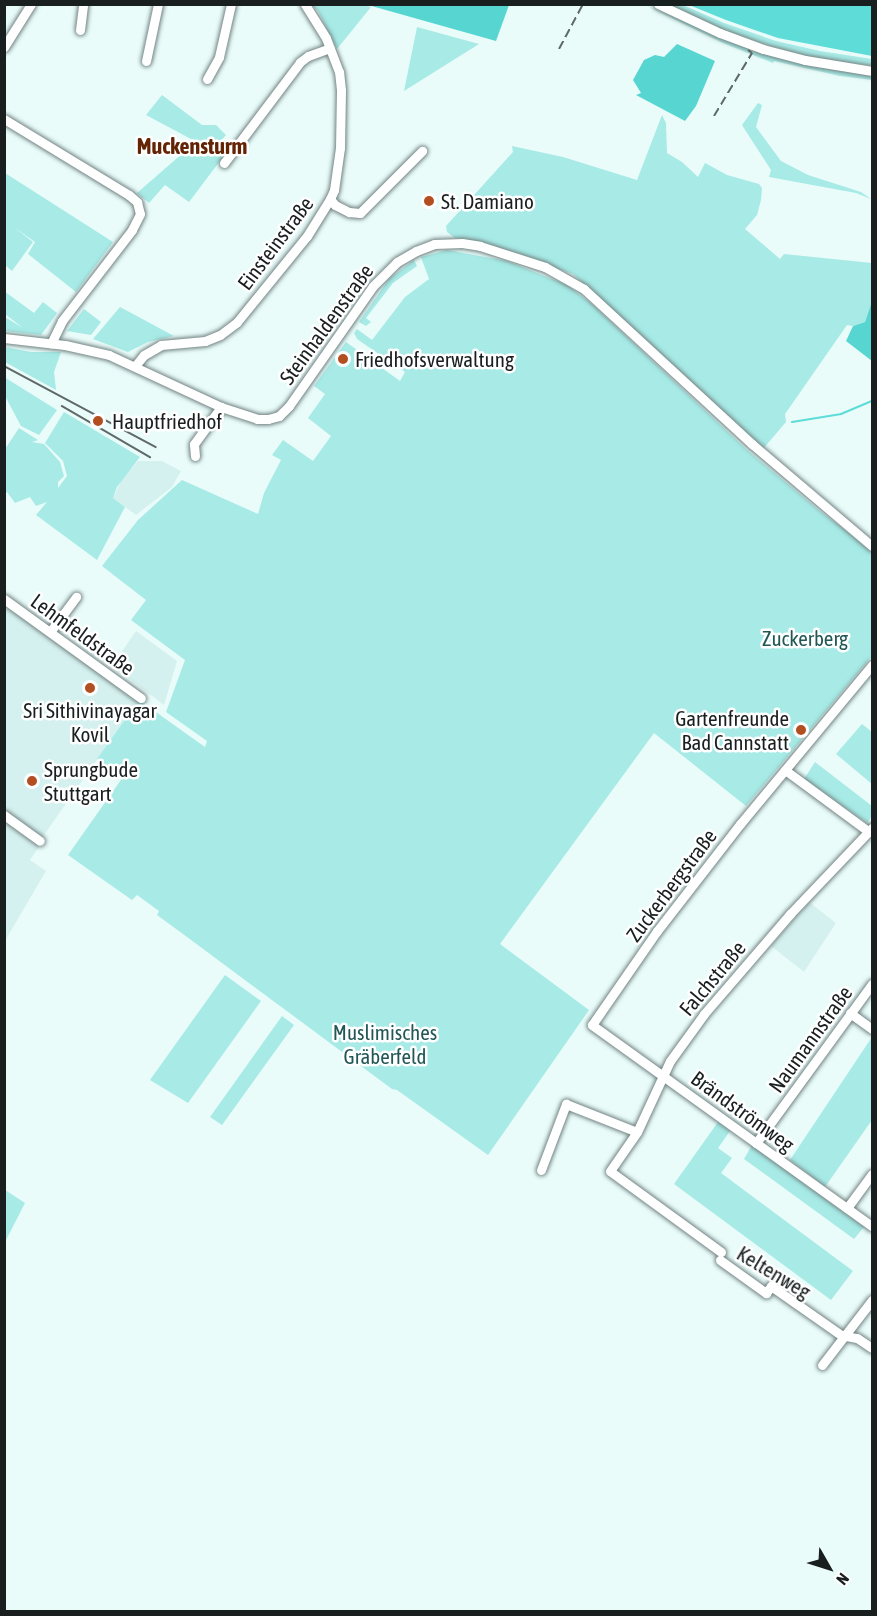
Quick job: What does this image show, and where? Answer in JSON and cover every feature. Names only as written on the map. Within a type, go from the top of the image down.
[{"type":"street","points":[[4,47],[32,4]]},
{"type":"street","points":[[80,30],[83,4]]},
{"type":"street","points":[[146,61],[158,4]]},
{"type":"street","points":[[207,79],[219,57],[231,4]]},
{"type":"street","name":"Einsteinstraße","points":[[135,366],[144,354],[161,345],[206,341],[220,335],[237,322],[313,228],[330,199],[337,174],[342,125],[341,90],[330,48],[305,4]]},
{"type":"street","points":[[658,4],[710,29],[763,49],[805,60],[873,71]]},
{"type":"street","points":[[224,163],[300,62],[308,56],[330,48]]},
{"type":"street","points":[[4,119],[129,195],[137,202],[141,214],[132,230],[62,321],[51,344]]},
{"type":"street","points":[[330,199],[335,205],[349,212],[360,213],[422,151]]},
{"type":"street","name":"Steinhaldenstraße","points":[[4,338],[51,344],[109,356],[221,407],[257,419],[279,416],[289,406],[386,272],[406,256],[425,247],[446,242],[480,246],[545,267],[584,289],[752,444],[873,546]]},
{"type":"street","points":[[195,456],[194,444],[221,407]]},
{"type":"street","points":[[50,632],[76,597]]},
{"type":"street","name":"Lehmfeldstraße","points":[[4,599],[141,698]]},
{"type":"street","name":"Zuckerbergstraße","points":[[592,1025],[657,931],[785,770],[873,665]]},
{"type":"street","points":[[785,770],[871,830]]},
{"type":"street","points":[[4,815],[40,841]]},
{"type":"street","name":"Falchstraße","points":[[610,1171],[637,1132],[670,1061],[704,1014],[790,914],[871,830]]},
{"type":"street","name":"Naumannstraße","points":[[756,1143],[873,984]]},
{"type":"street","points":[[850,1013],[873,1029]]},
{"type":"street","name":"Brändströmweg","points":[[592,1025],[873,1227]]},
{"type":"street","points":[[541,1170],[566,1104],[637,1132]]},
{"type":"street","name":"Keltenweg","points":[[610,1171],[766,1293],[771,1286],[841,1335],[848,1335],[873,1348]]},
{"type":"street","points":[[847,1208],[873,1174]]},
{"type":"street","points":[[822,1365],[841,1340],[848,1335],[873,1300]]},
{"type":"shaded area","points":[[368,5],[509,5],[496,41]]},
{"type":"shaded area","points":[[689,5],[872,5],[872,56],[778,38]]},
{"type":"shaded area","points":[[677,44],[715,61],[696,106],[685,121],[636,95],[641,93],[633,80],[644,60],[655,55],[664,57]]},
{"type":"shaded area","points":[[872,301],[872,361],[846,341],[853,326],[865,322]]},
{"type":"shaded area","points":[[138,461],[162,461],[181,471],[172,487],[136,515],[113,498],[122,479]]},
{"type":"shaded area","points":[[5,605],[139,700],[39,842],[41,844],[30,860],[46,871],[5,941]]},
{"type":"shaded area","points":[[136,631],[177,661],[164,705],[119,671],[125,663],[118,657]]},
{"type":"shaded area","points":[[809,902],[836,923],[804,972],[771,946]]},
{"type":"green space","points":[[312,5],[371,7],[337,49],[318,11]]},
{"type":"green space","points":[[645,5],[742,46],[800,63],[872,75],[872,80],[840,76],[774,61],[773,63],[723,43]]},
{"type":"green space","points":[[683,5],[724,23],[776,41],[872,59],[872,66],[806,56],[764,44],[721,30],[673,7]]},
{"type":"green space","points":[[417,27],[479,44],[404,91]]},
{"type":"green space","points":[[162,95],[202,125],[216,125],[226,135],[218,144],[191,139],[146,115]]},
{"type":"green space","points":[[758,103],[762,105],[756,127],[781,161],[808,175],[861,192],[871,199],[856,193],[769,177],[771,170],[742,125]]},
{"type":"green space","points":[[662,115],[666,123],[667,153],[682,162],[698,177],[705,163],[727,175],[759,184],[762,188],[757,215],[745,229],[780,259],[784,254],[872,263],[872,301],[865,322],[853,326],[847,325],[785,414],[786,422],[763,449],[573,274],[489,245],[455,238],[447,232],[446,226],[513,152],[512,146],[563,157],[637,180]]},
{"type":"green space","points":[[192,145],[226,153],[189,202],[165,185],[149,203],[137,193]]},
{"type":"green space","points":[[5,173],[113,242],[76,292],[28,254],[35,242],[14,227],[33,242],[12,271],[5,265]]},
{"type":"green space","name":"Hauptfriedhof","points":[[447,250],[507,261],[567,285],[593,305],[747,450],[821,512],[872,550],[872,656],[746,806],[654,733],[500,944],[589,1010],[488,1155],[397,1090],[392,1089],[157,915],[159,911],[137,895],[132,900],[68,855],[123,777],[97,759],[139,700],[205,747],[207,741],[166,712],[185,660],[131,620],[146,600],[102,566],[138,520],[182,480],[258,514],[264,493],[281,460],[272,455],[283,440],[313,461],[331,436],[308,418],[325,394],[314,386],[346,342],[400,381],[405,372],[357,339],[354,333],[357,329],[372,340],[405,297],[429,279],[421,257]]},
{"type":"green space","points":[[414,260],[417,266],[393,283],[366,318],[371,322],[366,326],[359,322],[389,279]]},
{"type":"green space","points":[[4,291],[34,313],[43,302],[57,313],[41,335],[5,331],[5,317],[23,328],[5,314]]},
{"type":"green space","points":[[120,307],[174,336],[148,342],[128,352],[93,339]]},
{"type":"green space","points":[[84,309],[101,322],[91,335],[67,331]]},
{"type":"green space","points":[[5,347],[31,352],[61,352],[54,372],[56,390],[5,362]]},
{"type":"green space","points":[[4,377],[57,410],[39,435],[21,426],[5,396]]},
{"type":"green space","points":[[64,412],[140,457],[117,487],[113,498],[125,507],[97,560],[36,515],[47,502],[36,506],[30,497],[15,503],[7,492],[5,493],[5,449],[19,428],[38,440],[32,442],[44,444],[60,462],[64,476],[58,482],[58,488],[67,476],[63,461],[45,443]]},
{"type":"green space","points":[[862,724],[872,732],[872,784],[836,754]]},
{"type":"green space","points":[[815,762],[872,806],[872,816],[867,823],[804,779]]},
{"type":"green space","points":[[225,975],[261,1001],[188,1103],[150,1080]]},
{"type":"green space","points":[[282,1016],[294,1025],[222,1125],[210,1117]]},
{"type":"green space","points":[[872,1037],[872,1120],[825,1187],[790,1160]]},
{"type":"green space","points":[[718,1122],[730,1131],[718,1148],[732,1158],[721,1173],[853,1271],[831,1300],[674,1184]]},
{"type":"green space","points":[[752,1145],[864,1227],[854,1239],[744,1159]]},
{"type":"green space","points":[[5,1190],[25,1203],[5,1242]]},
{"type":"waterway","points":[[792,422],[841,414],[872,401]]},
{"type":"tram line","points":[[4,366],[156,447]]},
{"type":"tram line","points":[[62,406],[150,457]]},
{"type":"railway","points":[[559,49],[583,4]]},
{"type":"railway","points":[[714,116],[752,53],[748,50]]},
{"type":"place","name":"St. Damiano","points":[[429,201]]},
{"type":"place","name":"Friedhofsverwaltung","points":[[343,359]]},
{"type":"place","name":"Hauptfriedhof","points":[[98,421]]},
{"type":"place","name":"Sri Sithivinayagar Kovil","points":[[90,688]]},
{"type":"place","name":"Gartenfreunde Bad Cannstatt","points":[[801,730]]},
{"type":"place","name":"Sprungbude Stuttgart","points":[[32,781]]},
{"type":"district","name":"Muckensturm","points":[[192,147]]},
{"type":"park label","name":"Zuckerberg","points":[[805,638]]},
{"type":"park label","name":"Muslimisches Gräberfeld","points":[[385,1044]]}]
